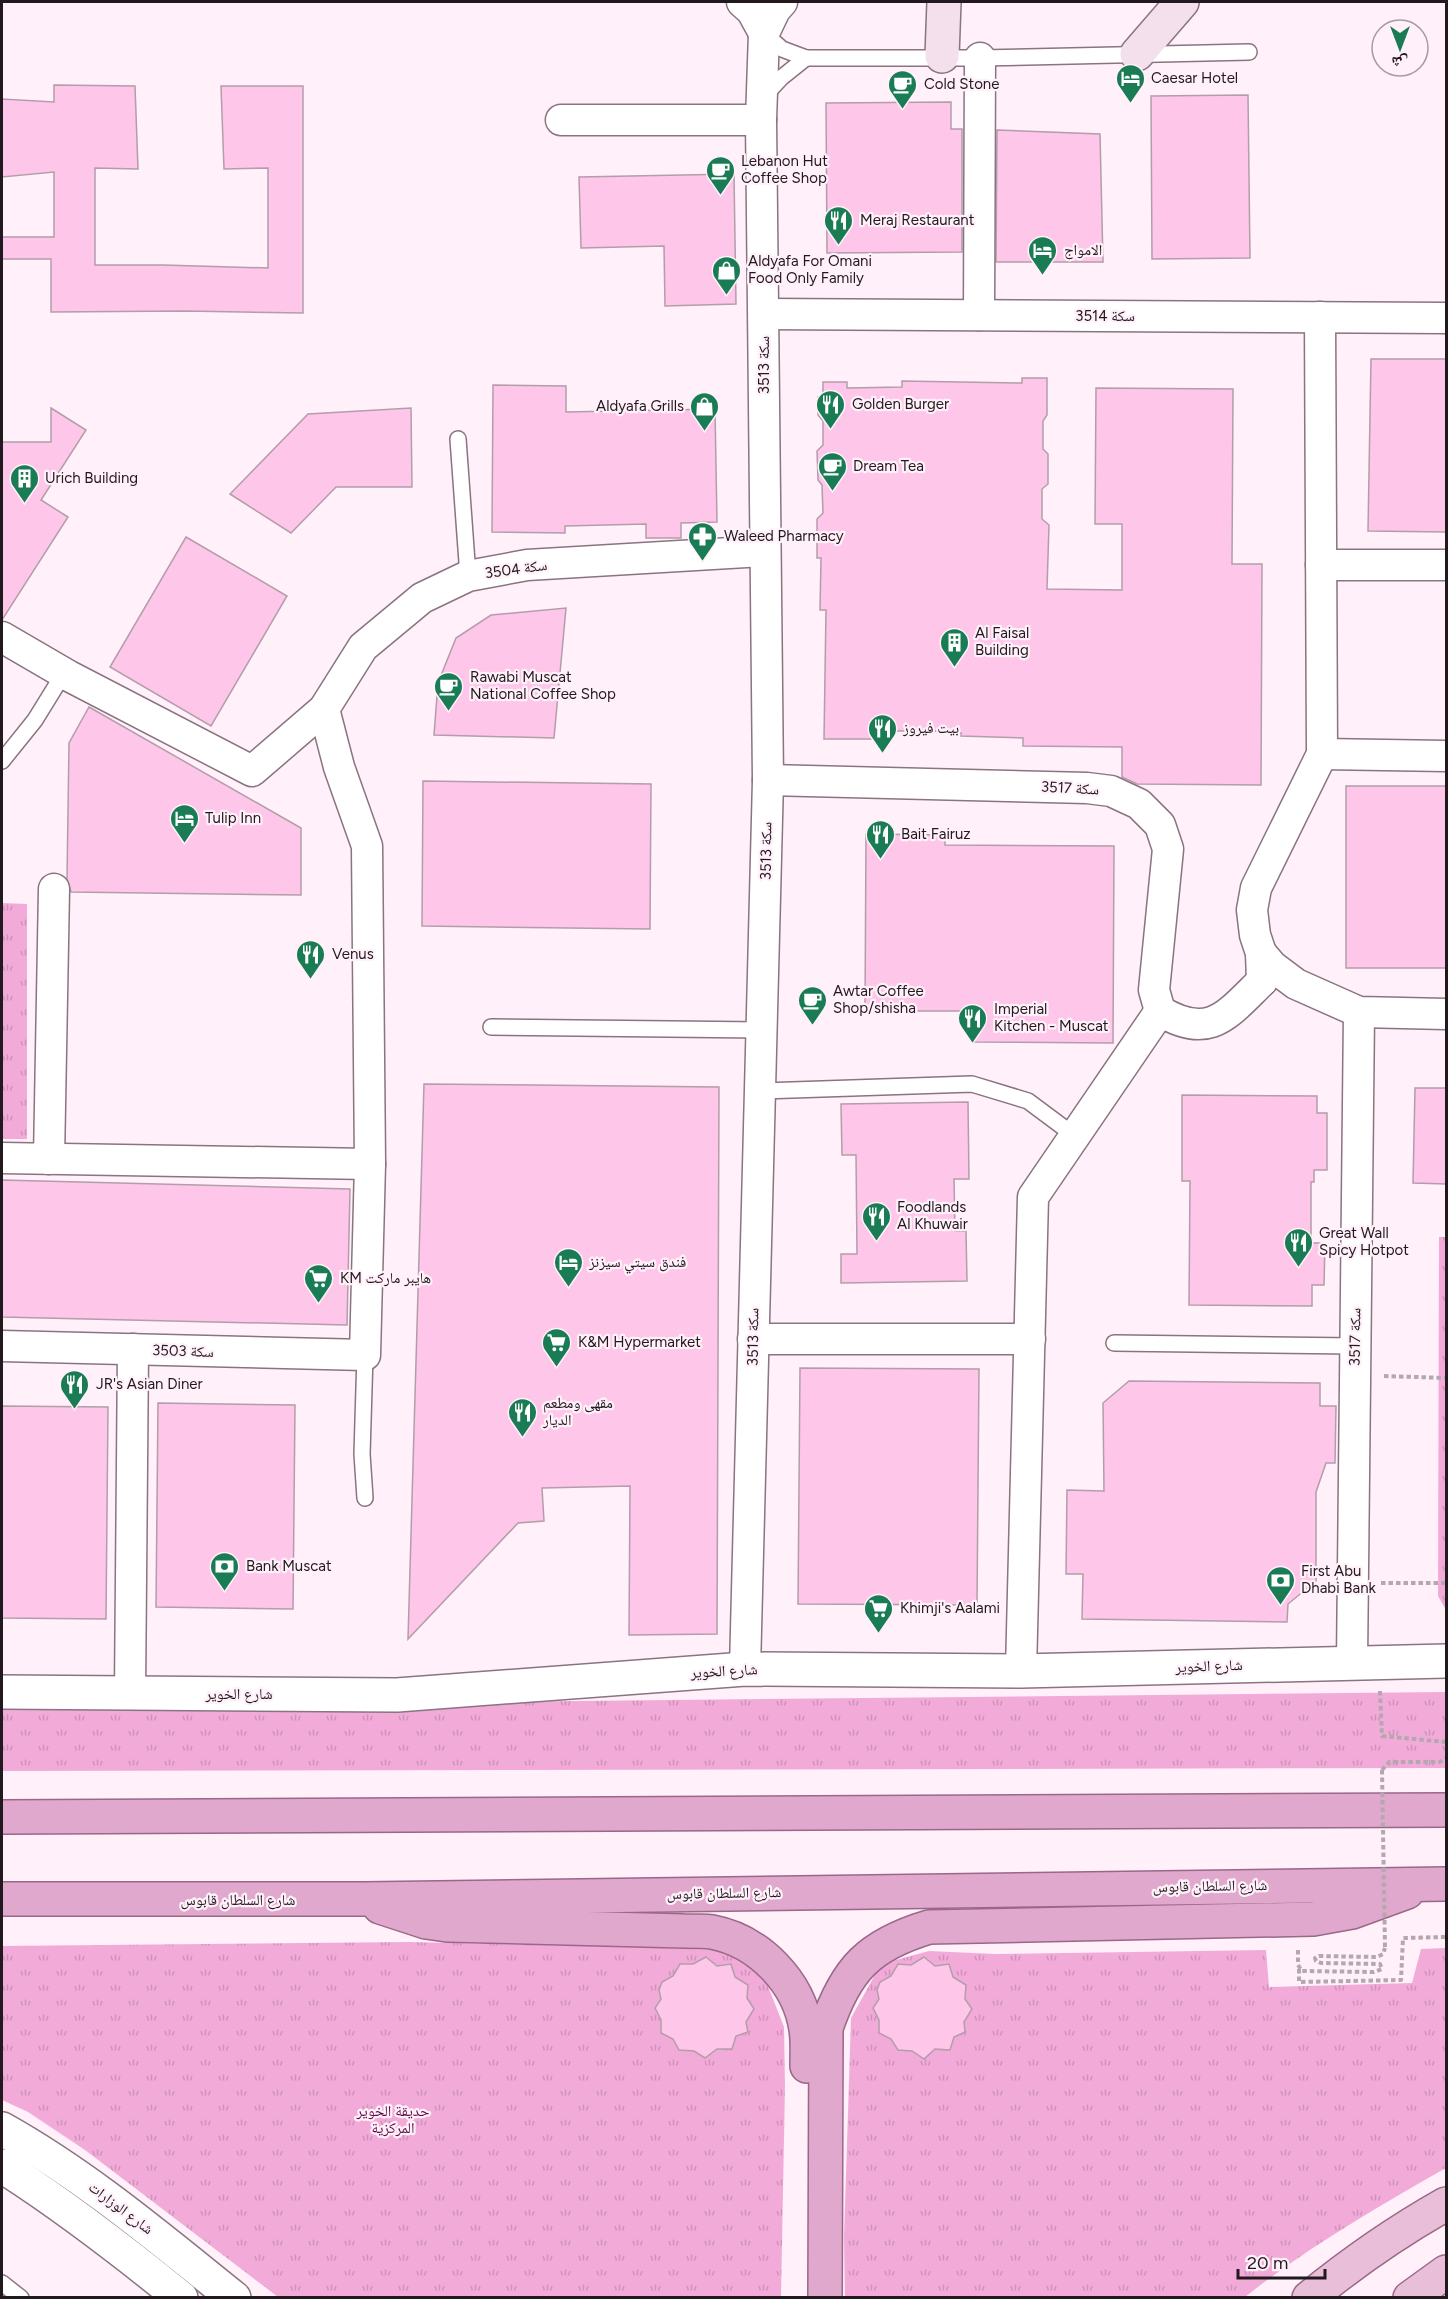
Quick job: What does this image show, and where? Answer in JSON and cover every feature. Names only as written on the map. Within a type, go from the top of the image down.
[{"type":"highway","points":[[2,1817],[1446,1810]]},
{"type":"highway","points":[[825,2298],[826,2028],[836,1999],[851,1973],[874,1951],[900,1936],[929,1927],[1313,1919],[1361,1909],[1436,1883]]},
{"type":"highway","name":"شارع السلطان قابوس","points":[[2,1899],[365,1899],[1436,1883]]},
{"type":"highway","points":[[365,1899],[405,1916],[447,1925],[713,1932],[740,1942],[764,1957],[789,1985],[798,2002],[806,2029],[806,2298]]},
{"type":"main road","points":[[942,56],[944,2]]},
{"type":"main road","points":[[1137,54],[1182,2]]},
{"type":"main road","points":[[1309,2298],[1341,2272],[1408,2225],[1446,2204]]},
{"type":"main road","points":[[1410,2298],[1446,2272]]},
{"type":"street","points":[[742,2],[752,11],[764,33]]},
{"type":"street","name":"سكة 3513","points":[[745,1669],[768,780],[762,109],[764,33],[775,10],[782,2]]},
{"type":"street","points":[[979,315],[980,58]]},
{"type":"street","points":[[561,120],[762,109]]},
{"type":"street","name":"سكة 3514","points":[[764,314],[1446,318]]},
{"type":"street","points":[[1320,317],[1322,754],[1256,888],[1252,910],[1255,935],[1269,970],[1359,1012],[1446,1014]]},
{"type":"street","name":"سكة 3504","points":[[64,673],[252,771],[324,709],[363,647],[422,598],[468,576],[527,565],[765,551]]},
{"type":"street","points":[[1321,565],[1446,565]]},
{"type":"street","points":[[2,637],[64,673]]},
{"type":"street","points":[[324,709],[339,767],[367,846],[370,1164],[365,1355]]},
{"type":"street","points":[[1322,754],[1446,756]]},
{"type":"street","name":"سكة 3517","points":[[768,780],[1087,788],[1112,791],[1139,804],[1160,825],[1168,849],[1154,990],[1160,1011]]},
{"type":"street","points":[[49,1159],[54,889]]},
{"type":"street","points":[[1022,1671],[1033,1197],[1160,1011],[1176,1020],[1202,1025],[1225,1017],[1269,970]]},
{"type":"street","name":"سكة 3517","points":[[1359,1012],[1352,1583],[1366,1662]]},
{"type":"street","points":[[2,1158],[370,1164]]},
{"type":"street","points":[[753,1340],[1029,1340]]},
{"type":"street","name":"سكة 3503","points":[[2,1346],[365,1355]]},
{"type":"street","points":[[130,1693],[133,1349]]},
{"type":"street","name":"شارع الخوير","points":[[2,1692],[397,1695],[745,1669],[1022,1671],[1446,1661]]},
{"type":"street","name":"شارع الوزارات","points":[[2,2129],[93,2186],[226,2294]]},
{"type":"street","points":[[2,2166],[46,2194],[110,2241],[181,2298]]},
{"type":"lane","points":[[764,33],[782,50],[806,58],[942,56],[980,58],[1249,52]]},
{"type":"lane","points":[[762,109],[781,78],[806,58]]},
{"type":"lane","points":[[458,439],[468,576]]},
{"type":"lane","points":[[2,761],[35,720],[64,673]]},
{"type":"lane","points":[[491,1027],[761,1030]]},
{"type":"lane","points":[[760,1090],[972,1084],[1028,1101],[1075,1136]]},
{"type":"lane","points":[[1114,1343],[1355,1346]]},
{"type":"lane","points":[[365,1355],[362,1455],[365,1498]]},
{"type":"path","points":[[1355,1376],[1446,1377]]},
{"type":"path","points":[[1352,1583],[1446,1583]]},
{"type":"path","points":[[1366,1662],[1382,1736],[1446,1742]]},
{"type":"path","points":[[1380,1964],[1321,1964],[1316,1962],[1316,1958],[1319,1956],[1377,1957],[1383,1954],[1385,1948],[1382,1770],[1389,1762],[1440,1762],[1446,1758]]},
{"type":"path","points":[[1299,1968],[1299,1982],[1401,1980],[1403,1938],[1446,1937]]},
{"type":"green space","points":[[2,903],[27,904],[27,1139],[2,1139]]},
{"type":"green space","points":[[1439,1237],[1446,1237],[1446,1610],[1438,1596]]},
{"type":"green space","points":[[1446,1692],[1446,1768],[2,1771],[2,1707]]},
{"type":"green space","name":"حديقة الخوير المركزية","points":[[409,1942],[720,1950],[764,1976],[784,2027],[781,2297],[278,2297],[85,2150],[28,2112],[2,2100],[2,1946]]},
{"type":"green space","points":[[1446,1948],[1446,2168],[1318,2245],[1245,2297],[845,2298],[844,2238],[851,2018],[881,1964],[929,1951],[995,1954],[1266,1950],[1269,1987],[1412,1983],[1421,1949]]},
{"type":"building","points":[[54,85],[135,86],[138,169],[95,168],[95,265],[268,268],[268,168],[224,169],[221,86],[303,86],[303,313],[51,312],[51,259],[2,259],[2,237],[54,237],[54,172],[2,177],[2,99],[54,102]]},
{"type":"building","points":[[1248,95],[1250,258],[1152,259],[1151,96]]},
{"type":"building","points":[[951,102],[951,129],[962,129],[962,252],[827,253],[826,103]]},
{"type":"building","points":[[997,130],[1100,134],[1103,262],[996,262]]},
{"type":"building","points":[[734,174],[736,304],[665,306],[664,246],[581,248],[579,177]]},
{"type":"building","points":[[1371,359],[1446,359],[1446,532],[1368,531]]},
{"type":"building","points":[[1022,378],[1047,378],[1047,415],[1043,421],[1043,449],[1048,454],[1048,484],[1042,489],[1042,519],[1049,525],[1047,589],[1122,590],[1122,524],[1095,524],[1096,388],[1233,389],[1232,564],[1262,564],[1261,785],[1137,784],[1122,777],[1122,747],[1023,746],[1023,738],[961,736],[961,733],[931,731],[883,731],[882,739],[824,739],[826,610],[820,610],[821,558],[817,558],[817,519],[823,513],[817,451],[823,445],[823,421],[818,415],[818,397],[823,397],[823,382],[847,382],[847,388],[902,387],[902,381],[1022,383]]},
{"type":"building","points":[[493,385],[566,386],[566,412],[715,409],[717,522],[681,523],[681,538],[646,538],[646,524],[565,526],[565,533],[492,532]]},
{"type":"building","name":"Urich Building","points":[[51,408],[86,430],[41,500],[68,517],[2,620],[2,442],[51,442]]},
{"type":"building","points":[[411,408],[412,487],[336,487],[291,533],[230,494],[308,414]]},
{"type":"building","points":[[186,537],[287,596],[211,726],[110,667]]},
{"type":"building","points":[[566,608],[554,738],[434,735],[438,683],[456,638],[491,615]]},
{"type":"building","name":"Tulip Inn","points":[[89,707],[301,828],[301,895],[71,892],[67,879],[69,743]]},
{"type":"building","points":[[423,781],[651,784],[650,929],[422,926]]},
{"type":"building","points":[[1346,786],[1446,786],[1446,968],[1346,968]]},
{"type":"building","points":[[866,834],[945,835],[945,845],[1114,846],[1113,1043],[973,1042],[974,1011],[865,1011]]},
{"type":"building","name":"فندق سيتي سيزنز","points":[[424,1084],[719,1087],[717,1634],[629,1635],[630,1486],[542,1488],[544,1521],[518,1523],[408,1639]]},
{"type":"building","points":[[1415,1088],[1446,1088],[1446,1184],[1413,1183]]},
{"type":"building","points":[[1182,1095],[1317,1096],[1317,1113],[1327,1113],[1327,1170],[1314,1170],[1314,1182],[1311,1182],[1311,1243],[1325,1243],[1324,1285],[1312,1285],[1312,1306],[1189,1305],[1190,1181],[1182,1181]]},
{"type":"building","points":[[968,1102],[969,1179],[954,1179],[955,1231],[966,1231],[967,1281],[841,1283],[841,1254],[857,1254],[856,1155],[842,1155],[841,1104]]},
{"type":"building","points":[[2,1180],[350,1189],[347,1325],[2,1317]]},
{"type":"building","points":[[800,1368],[979,1369],[977,1605],[798,1604]]},
{"type":"building","points":[[1129,1381],[1320,1383],[1320,1406],[1336,1406],[1335,1463],[1326,1463],[1316,1492],[1316,1581],[1288,1604],[1287,1622],[1082,1619],[1083,1574],[1066,1574],[1067,1490],[1104,1491],[1103,1403]]},
{"type":"building","points":[[158,1403],[295,1405],[293,1609],[156,1607]]},
{"type":"building","points":[[2,1406],[108,1407],[106,1619],[2,1618]]},
{"type":"building","points":[[706,1957],[717,1966],[731,1964],[735,1977],[748,1985],[747,1998],[754,2009],[746,2022],[748,2032],[736,2036],[732,2049],[717,2049],[705,2058],[694,2051],[679,2050],[673,2039],[661,2033],[661,2020],[655,2008],[661,1999],[659,1990],[662,1982],[673,1976],[680,1964],[693,1964]]},
{"type":"building","points":[[924,1957],[935,1966],[949,1964],[953,1977],[966,1985],[965,1999],[972,2009],[964,2022],[965,2032],[954,2037],[950,2050],[935,2049],[924,2059],[912,2051],[898,2050],[891,2039],[879,2033],[879,2020],[873,2008],[879,1999],[877,1990],[880,1982],[891,1976],[898,1964],[911,1965]]},
{"type":"place","name":"Caesar Hotel","points":[[1130,104]]},
{"type":"place","name":"Cold Stone","points":[[903,110]]},
{"type":"place","name":"Lebanon Hut Coffee Shop","points":[[720,196]]},
{"type":"place","name":"Meraj Restaurant","points":[[839,246]]},
{"type":"place","name":"الامواج","points":[[1043,276]]},
{"type":"place","name":"Aldyafa For Omani Food Only Family","points":[[727,296]]},
{"type":"place","name":"Golden Burger","points":[[831,430]]},
{"type":"place","name":"Aldyafa Grills","points":[[705,432]]},
{"type":"place","name":"Dream Tea","points":[[832,492]]},
{"type":"place","name":"Urich Building","points":[[24,504]]},
{"type":"place","name":"Waleed Pharmacy","points":[[703,562]]},
{"type":"place","name":"Al Faisal Building","points":[[954,668]]},
{"type":"place","name":"Rawabi Muscat National Coffee Shop","points":[[449,712]]},
{"type":"place","name":"بيت فيروز","points":[[882,754]]},
{"type":"place","name":"Tulip Inn","points":[[184,844]]},
{"type":"place","name":"Bait Fairuz","points":[[880,860]]},
{"type":"place","name":"Venus","points":[[311,980]]},
{"type":"place","name":"Awtar Coffee Shop/shisha","points":[[812,1026]]},
{"type":"place","name":"Imperial Kitchen - Muscat","points":[[973,1044]]},
{"type":"place","name":"Foodlands Al Khuwair","points":[[876,1242]]},
{"type":"place","name":"Great Wall Spicy Hotpot","points":[[1298,1268]]},
{"type":"place","name":"فندق سيتي سيزنز","points":[[568,1288]]},
{"type":"place","name":"KM هايبر ماركت","points":[[319,1304]]},
{"type":"place","name":"K&M Hypermarket","points":[[557,1368]]},
{"type":"place","name":"JR's Asian Diner","points":[[75,1410]]},
{"type":"place","name":"مقهى ومطعم الديار","points":[[522,1438]]},
{"type":"place","name":"Bank Muscat","points":[[225,1592]]},
{"type":"place","name":"First Abu Dhabi Bank","points":[[1280,1606]]},
{"type":"place","name":"Khimji's Aalami","points":[[879,1634]]}]
